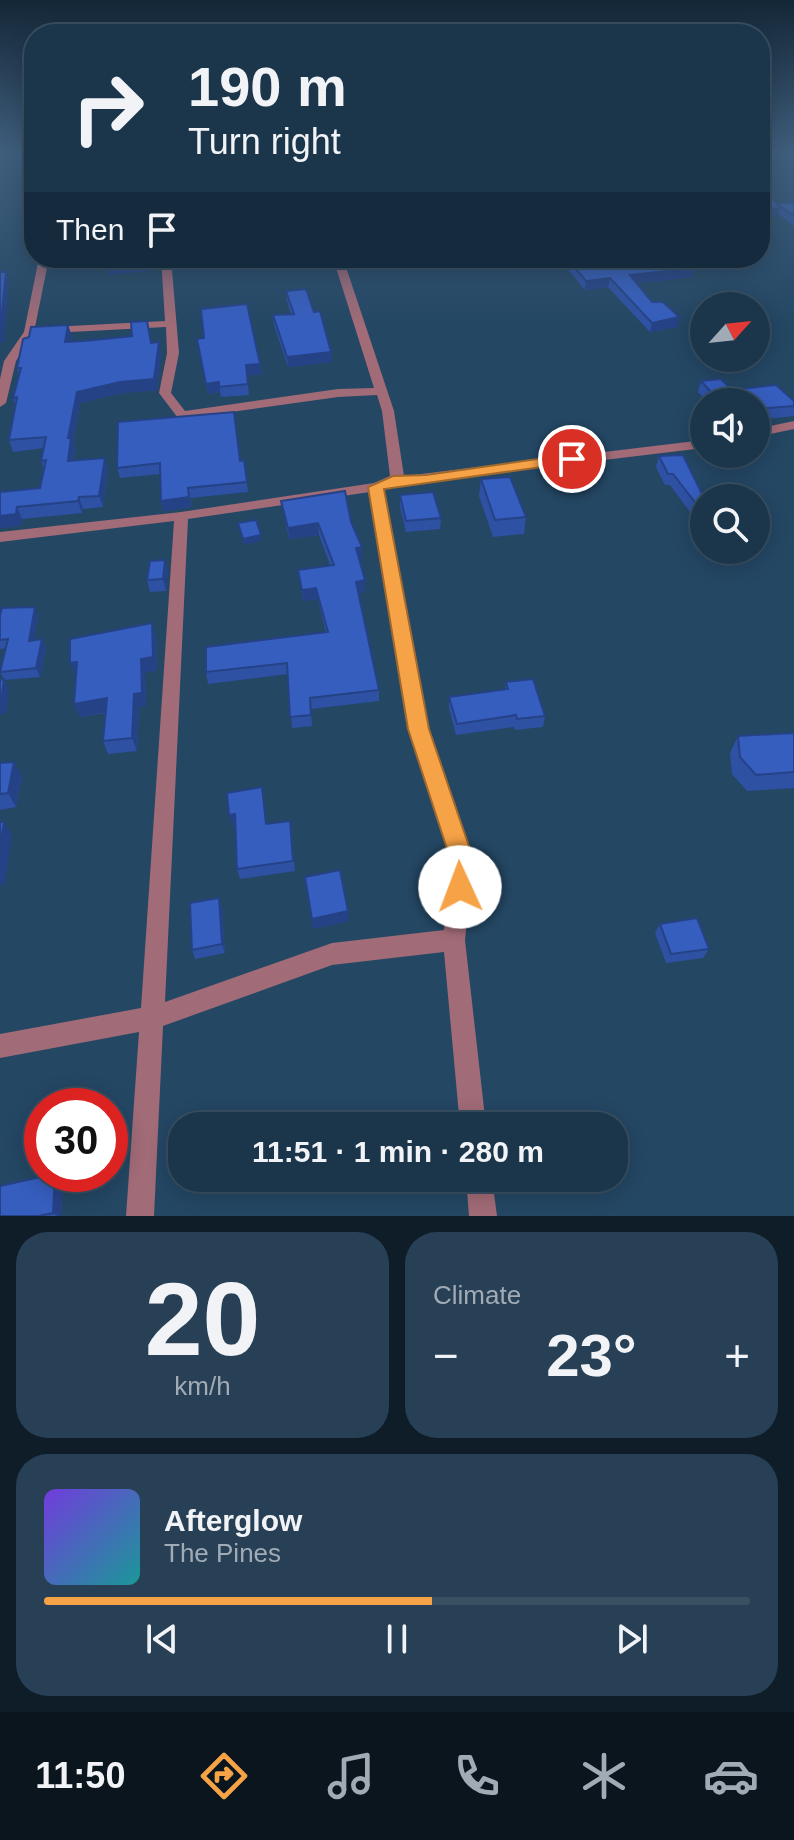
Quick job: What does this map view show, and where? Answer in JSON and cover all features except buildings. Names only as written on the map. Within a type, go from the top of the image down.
[{"type":"street","points":[[0,403],[10,361],[29,332],[42,268]]},
{"type":"street","points":[[167,268],[173,353],[165,393],[182,415],[338,393],[380,391]]},
{"type":"street","points":[[341,268],[388,411],[397,476],[384,484]]},
{"type":"street","points":[[29,332],[169,324]]},
{"type":"street","points":[[770,430],[794,425]]},
{"type":"street","points":[[0,537],[181,516],[556,460],[690,446]]},
{"type":"street","points":[[384,484],[419,729],[463,861],[454,940],[472,1112]]},
{"type":"street","points":[[140,1216],[181,516]]},
{"type":"street","points":[[0,1046],[152,1018],[332,954],[454,940]]},
{"type":"street","points":[[480,1192],[483,1216]]},
{"type":"route","points":[[460,887],[463,861],[419,729],[376,487],[393,481],[426,480],[572,459]]}]
